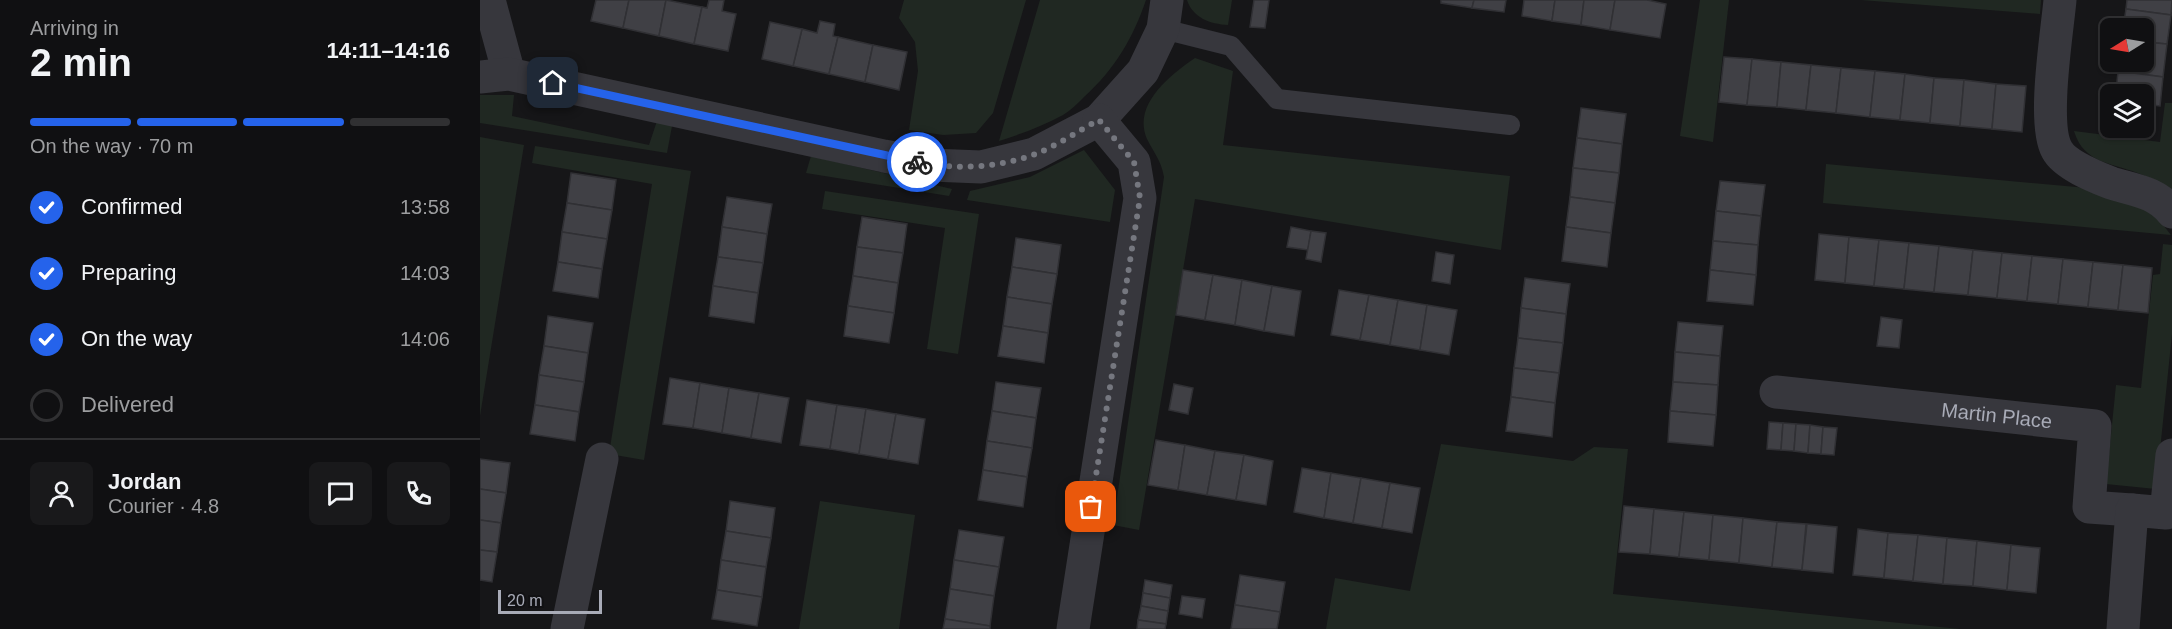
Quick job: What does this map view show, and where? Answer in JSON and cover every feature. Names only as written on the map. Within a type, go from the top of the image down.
[{"type":"street","points":[[489,0],[495,75],[931,165],[981,167],[1034,154],[1099,120],[1143,71],[1165,15]]},
{"type":"street","points":[[2060,0],[2050,104],[2051,131],[2057,152],[2073,165],[2096,178],[2151,195],[2167,205],[2172,212]]},
{"type":"street","points":[[1073,629],[1140,198],[1134,162],[1099,120]]},
{"type":"street","name":"Martin Place","points":[[1776,392],[2095,426],[2089,507],[2166,513],[2172,455]]},
{"type":"street","points":[[567,629],[602,459]]},
{"type":"street","points":[[2123,629],[2132,510]]},
{"type":"lane","points":[[1165,15],[1231,46],[1277,99],[1510,125]]},
{"type":"shaded area","points":[[904,0],[1026,0],[993,113],[976,133],[943,135],[909,130],[918,71],[915,42],[899,18]]},
{"type":"shaded area","points":[[1040,0],[1146,0],[1122,52],[1105,75],[1079,102],[1055,119],[1032,130],[999,141]]},
{"type":"shaded area","points":[[1187,0],[1232,0],[1228,25],[1215,23],[1198,16]]},
{"type":"shaded area","points":[[1700,0],[1729,0],[1713,142],[1680,136]]},
{"type":"shaded area","points":[[1861,0],[2041,0],[2040,14]]},
{"type":"shaded area","points":[[1195,58],[1233,71],[1223,145],[1510,176],[1501,250],[1195,199],[1139,530],[1113,525],[1164,177],[1159,161],[1147,139],[1144,126],[1145,114],[1156,92],[1175,73]]},
{"type":"shaded area","points":[[480,95],[514,95],[512,116],[649,145],[657,121],[672,126],[667,153],[480,123]]},
{"type":"shaded area","points":[[2165,103],[2172,103],[2172,192],[2147,177],[2093,157],[2085,151],[2074,131],[2100,134],[2100,138],[2129,138],[2160,142]]},
{"type":"shaded area","points":[[480,137],[524,145],[480,416]]},
{"type":"shaded area","points":[[535,146],[691,171],[644,460],[609,454],[652,184],[532,163]]},
{"type":"shaded area","points":[[1084,150],[1115,190],[1110,222],[967,200],[970,191],[1030,177]]},
{"type":"shaded area","points":[[811,156],[952,189],[949,196],[806,173]]},
{"type":"shaded area","points":[[1826,164],[2087,188],[2142,207],[2160,221],[2171,235],[1823,203]]},
{"type":"shaded area","points":[[825,191],[979,214],[958,354],[927,349],[945,228],[822,209]]},
{"type":"shaded area","points":[[2163,244],[2172,245],[2172,334],[2156,489],[2106,484],[2116,385],[2141,388],[2153,275],[2160,274]]},
{"type":"shaded area","points":[[1441,444],[1573,461],[1594,447],[1628,449],[1613,594],[1960,629],[1326,629],[1335,578],[1410,591]]},
{"type":"shaded area","points":[[820,501],[915,515],[899,629],[799,629]]},
{"type":"building","points":[[596,0],[629,0],[623,28],[591,21]]},
{"type":"building","points":[[629,0],[666,0],[659,36],[623,28]]},
{"type":"building","points":[[666,0],[702,7],[694,44],[659,36]]},
{"type":"building","points":[[709,0],[724,0],[722,11],[736,14],[728,51],[694,44],[702,7],[707,8]]},
{"type":"building","points":[[1254,0],[1269,0],[1265,28],[1250,27]]},
{"type":"building","points":[[1441,0],[1474,0],[1472,8],[1441,3]]},
{"type":"building","points":[[1474,0],[1506,0],[1504,12],[1472,8]]},
{"type":"building","points":[[1524,0],[1555,0],[1552,21],[1522,16]]},
{"type":"building","points":[[1555,0],[1584,0],[1581,25],[1552,21]]},
{"type":"building","points":[[1584,0],[1615,0],[1610,30],[1581,25]]},
{"type":"building","points":[[1615,0],[1647,0],[1666,4],[1660,38],[1610,30]]},
{"type":"building","points":[[2127,0],[2172,0],[2171,15],[2126,9]]},
{"type":"building","points":[[2126,9],[2171,15],[2167,44],[2154,43],[2154,18],[2125,18]]},
{"type":"building","points":[[820,21],[835,24],[833,36],[838,37],[829,74],[793,66],[802,29],[817,33]]},
{"type":"building","points":[[770,22],[802,29],[793,66],[762,59]]},
{"type":"building","points":[[838,37],[873,45],[865,82],[829,74]]},
{"type":"building","points":[[2154,43],[2167,44],[2163,77],[2126,72],[2154,72]]},
{"type":"building","points":[[873,45],[907,52],[899,90],[865,82]]},
{"type":"building","points":[[1724,57],[1752,59],[1747,105],[1719,102]]},
{"type":"building","points":[[1752,59],[1781,62],[1777,107],[1747,105]]},
{"type":"building","points":[[1781,62],[1811,65],[1806,110],[1777,107]]},
{"type":"building","points":[[1811,65],[1841,68],[1836,113],[1806,110]]},
{"type":"building","points":[[1841,68],[1875,71],[1870,117],[1836,113]]},
{"type":"building","points":[[1875,71],[1905,74],[1900,120],[1870,117]]},
{"type":"building","points":[[2118,72],[2163,77],[2160,106],[2154,105],[2154,84],[2117,84]]},
{"type":"building","points":[[1905,74],[1934,78],[1930,123],[1900,120]]},
{"type":"building","points":[[1934,78],[1964,80],[1960,126],[1930,123]]},
{"type":"building","points":[[1964,80],[1996,84],[1992,129],[1960,126]]},
{"type":"building","points":[[1996,84],[2026,86],[2022,132],[1992,129]]},
{"type":"building","points":[[1581,108],[1626,114],[1622,144],[1577,138]]},
{"type":"building","points":[[1577,138],[1622,144],[1619,173],[1573,168]]},
{"type":"building","points":[[1573,168],[1619,173],[1615,203],[1570,197]]},
{"type":"building","points":[[571,173],[616,180],[612,210],[567,203]]},
{"type":"building","points":[[1720,181],[1765,185],[1761,216],[1716,211]]},
{"type":"building","points":[[727,197],[772,204],[767,234],[722,227]]},
{"type":"building","points":[[1570,197],[1615,203],[1611,233],[1566,227]]},
{"type":"building","points":[[567,203],[612,210],[607,239],[562,232]]},
{"type":"building","points":[[1716,211],[1761,216],[1758,245],[1713,241]]},
{"type":"building","points":[[862,217],[907,224],[903,253],[857,247]]},
{"type":"building","points":[[722,227],[767,234],[763,263],[718,257]]},
{"type":"building","points":[[1291,227],[1311,231],[1308,250],[1287,247]]},
{"type":"building","points":[[1566,227],[1611,233],[1607,267],[1562,261]]},
{"type":"building","points":[[1311,231],[1326,233],[1321,262],[1306,259]]},
{"type":"building","points":[[562,232],[607,239],[602,269],[558,262]]},
{"type":"building","points":[[1819,234],[1849,237],[1845,283],[1815,280]]},
{"type":"building","points":[[1849,237],[1879,240],[1874,286],[1845,283]]},
{"type":"building","points":[[1016,238],[1061,245],[1057,274],[1012,267]]},
{"type":"building","points":[[1879,240],[1909,243],[1904,289],[1874,286]]},
{"type":"building","points":[[1713,241],[1758,245],[1756,275],[1710,270]]},
{"type":"building","points":[[1909,243],[1939,246],[1934,292],[1904,289]]},
{"type":"building","points":[[1939,246],[1973,250],[1968,295],[1934,292]]},
{"type":"building","points":[[857,247],[903,253],[898,283],[853,276]]},
{"type":"building","points":[[1973,250],[2002,253],[1997,298],[1968,295]]},
{"type":"building","points":[[1436,252],[1454,255],[1450,284],[1432,281]]},
{"type":"building","points":[[2002,253],[2032,256],[2027,301],[1997,298]]},
{"type":"building","points":[[2032,256],[2063,259],[2058,304],[2027,301]]},
{"type":"building","points":[[718,257],[763,263],[758,293],[713,286]]},
{"type":"building","points":[[2063,259],[2093,262],[2088,307],[2058,304]]},
{"type":"building","points":[[558,262],[602,269],[598,298],[553,291]]},
{"type":"building","points":[[2093,262],[2123,265],[2118,310],[2088,307]]},
{"type":"building","points":[[2123,265],[2152,268],[2148,313],[2118,310]]},
{"type":"building","points":[[1012,267],[1057,274],[1052,304],[1007,297]]},
{"type":"building","points":[[1183,270],[1213,275],[1205,320],[1176,315]]},
{"type":"building","points":[[1710,270],[1756,275],[1753,305],[1707,301]]},
{"type":"building","points":[[1213,275],[1242,280],[1235,325],[1205,320]]},
{"type":"building","points":[[853,276],[898,283],[894,313],[848,306]]},
{"type":"building","points":[[1525,278],[1570,284],[1566,314],[1521,308]]},
{"type":"building","points":[[1242,280],[1272,286],[1264,331],[1235,325]]},
{"type":"building","points":[[713,286],[758,293],[754,323],[709,316]]},
{"type":"building","points":[[1272,286],[1301,291],[1294,336],[1264,331]]},
{"type":"building","points":[[1339,290],[1369,295],[1360,340],[1331,335]]},
{"type":"building","points":[[1369,295],[1398,300],[1390,345],[1360,340]]},
{"type":"building","points":[[1007,297],[1052,304],[1048,333],[1003,326]]},
{"type":"building","points":[[1398,300],[1427,305],[1420,350],[1390,345]]},
{"type":"building","points":[[1427,305],[1457,310],[1449,355],[1420,350]]},
{"type":"building","points":[[848,306],[894,313],[889,343],[844,336]]},
{"type":"building","points":[[1521,308],[1566,314],[1563,343],[1518,338]]},
{"type":"building","points":[[548,316],[593,323],[588,353],[544,346]]},
{"type":"building","points":[[1881,317],[1902,320],[1899,348],[1877,346]]},
{"type":"building","points":[[1678,322],[1723,326],[1720,356],[1675,352]]},
{"type":"building","points":[[1003,326],[1048,333],[1044,363],[998,356]]},
{"type":"building","points":[[1518,338],[1563,343],[1559,373],[1514,368]]},
{"type":"building","points":[[544,346],[588,353],[584,382],[539,375]]},
{"type":"building","points":[[1675,352],[1720,356],[1718,385],[1673,382]]},
{"type":"building","points":[[1514,368],[1559,373],[1555,403],[1511,397]]},
{"type":"building","points":[[539,375],[584,382],[579,412],[535,405]]},
{"type":"building","points":[[670,378],[700,383],[693,428],[663,424]]},
{"type":"building","points":[[996,382],[1041,388],[1036,418],[992,411]]},
{"type":"building","points":[[1673,382],[1718,385],[1716,415],[1670,411]]},
{"type":"building","points":[[700,383],[729,388],[722,433],[693,428]]},
{"type":"building","points":[[1174,384],[1193,388],[1188,414],[1169,410]]},
{"type":"building","points":[[729,388],[759,393],[751,438],[722,433]]},
{"type":"building","points":[[759,393],[789,398],[781,443],[751,438]]},
{"type":"building","points":[[1511,397],[1555,403],[1552,437],[1506,431]]},
{"type":"building","points":[[807,400],[837,405],[830,449],[800,445]]},
{"type":"building","points":[[535,405],[579,412],[575,441],[530,434]]},
{"type":"building","points":[[837,405],[866,409],[859,454],[830,449]]},
{"type":"building","points":[[866,409],[896,414],[888,459],[859,454]]},
{"type":"building","points":[[992,411],[1036,418],[1032,448],[987,441]]},
{"type":"building","points":[[1670,411],[1716,415],[1713,446],[1668,442]]},
{"type":"building","points":[[896,414],[925,419],[918,464],[888,459]]},
{"type":"building","points":[[1769,422],[1783,423],[1781,450],[1767,449]]},
{"type":"building","points":[[1783,423],[1796,424],[1794,451],[1781,450]]},
{"type":"building","points":[[1796,424],[1810,425],[1808,453],[1794,451]]},
{"type":"building","points":[[1810,425],[1823,427],[1821,454],[1808,453]]},
{"type":"building","points":[[1823,427],[1837,428],[1834,455],[1821,454]]},
{"type":"building","points":[[1156,440],[1185,445],[1178,490],[1148,485]]},
{"type":"building","points":[[987,441],[1032,448],[1027,477],[983,470]]},
{"type":"building","points":[[1185,445],[1215,451],[1207,495],[1178,490]]},
{"type":"building","points":[[1215,451],[1244,455],[1236,500],[1207,495]]},
{"type":"building","points":[[1244,455],[1273,461],[1266,505],[1236,500]]},
{"type":"building","points":[[480,459],[510,463],[506,493],[480,489]]},
{"type":"building","points":[[1302,468],[1331,473],[1324,518],[1294,512]]},
{"type":"building","points":[[983,470],[1027,477],[1023,507],[978,500]]},
{"type":"building","points":[[1331,473],[1361,478],[1353,523],[1324,518]]},
{"type":"building","points":[[1361,478],[1390,483],[1382,528],[1353,523]]},
{"type":"building","points":[[1390,483],[1420,488],[1412,533],[1382,528]]},
{"type":"building","points":[[480,489],[506,493],[501,523],[480,520]]},
{"type":"building","points":[[730,501],[775,508],[771,538],[726,531]]},
{"type":"building","points":[[1624,506],[1654,509],[1650,554],[1619,552]]},
{"type":"building","points":[[1654,509],[1684,512],[1679,557],[1650,554]]},
{"type":"building","points":[[1684,512],[1713,515],[1709,560],[1679,557]]},
{"type":"building","points":[[1713,515],[1743,518],[1739,563],[1709,560]]},
{"type":"building","points":[[1743,518],[1777,522],[1772,567],[1739,563]]},
{"type":"building","points":[[480,520],[501,523],[497,552],[480,550]]},
{"type":"building","points":[[1777,522],[1806,524],[1802,570],[1772,567]]},
{"type":"building","points":[[1807,524],[1837,527],[1833,573],[1802,570]]},
{"type":"building","points":[[1858,529],[1888,533],[1884,578],[1853,575]]},
{"type":"building","points":[[959,530],[1004,537],[999,567],[954,560]]},
{"type":"building","points":[[726,531],[771,538],[766,567],[721,560]]},
{"type":"building","points":[[1888,533],[1918,535],[1913,581],[1884,578]]},
{"type":"building","points":[[1918,535],[1947,538],[1943,584],[1913,581]]},
{"type":"building","points":[[1947,538],[1977,541],[1973,586],[1943,584]]},
{"type":"building","points":[[1977,541],[2011,545],[2007,590],[1973,586]]},
{"type":"building","points":[[2011,545],[2040,548],[2036,593],[2007,590]]},
{"type":"building","points":[[480,550],[497,552],[492,582],[480,580]]},
{"type":"building","points":[[721,560],[766,567],[762,597],[717,590]]},
{"type":"building","points":[[954,560],[999,567],[994,596],[950,589]]},
{"type":"building","points":[[1240,575],[1285,582],[1280,612],[1235,605]]},
{"type":"building","points":[[1145,580],[1172,585],[1170,598],[1143,593]]},
{"type":"building","points":[[950,589],[994,596],[990,626],[945,619]]},
{"type":"building","points":[[717,590],[762,597],[757,626],[712,619]]},
{"type":"building","points":[[1143,593],[1170,598],[1168,611],[1141,606]]},
{"type":"building","points":[[1182,596],[1205,599],[1202,618],[1179,614]]},
{"type":"building","points":[[1235,605],[1280,612],[1277,629],[1231,629]]},
{"type":"building","points":[[1141,606],[1168,611],[1166,624],[1138,620]]},
{"type":"building","points":[[945,619],[990,626],[990,629],[943,629]]},
{"type":"building","points":[[1138,620],[1166,624],[1165,629],[1137,629]]},
{"type":"way so far","points":[[917,162],[931,165],[981,167],[1034,154],[1099,120],[1134,162],[1140,198],[1091,507]]},
{"type":"route","points":[[553,83],[917,162]]}]
